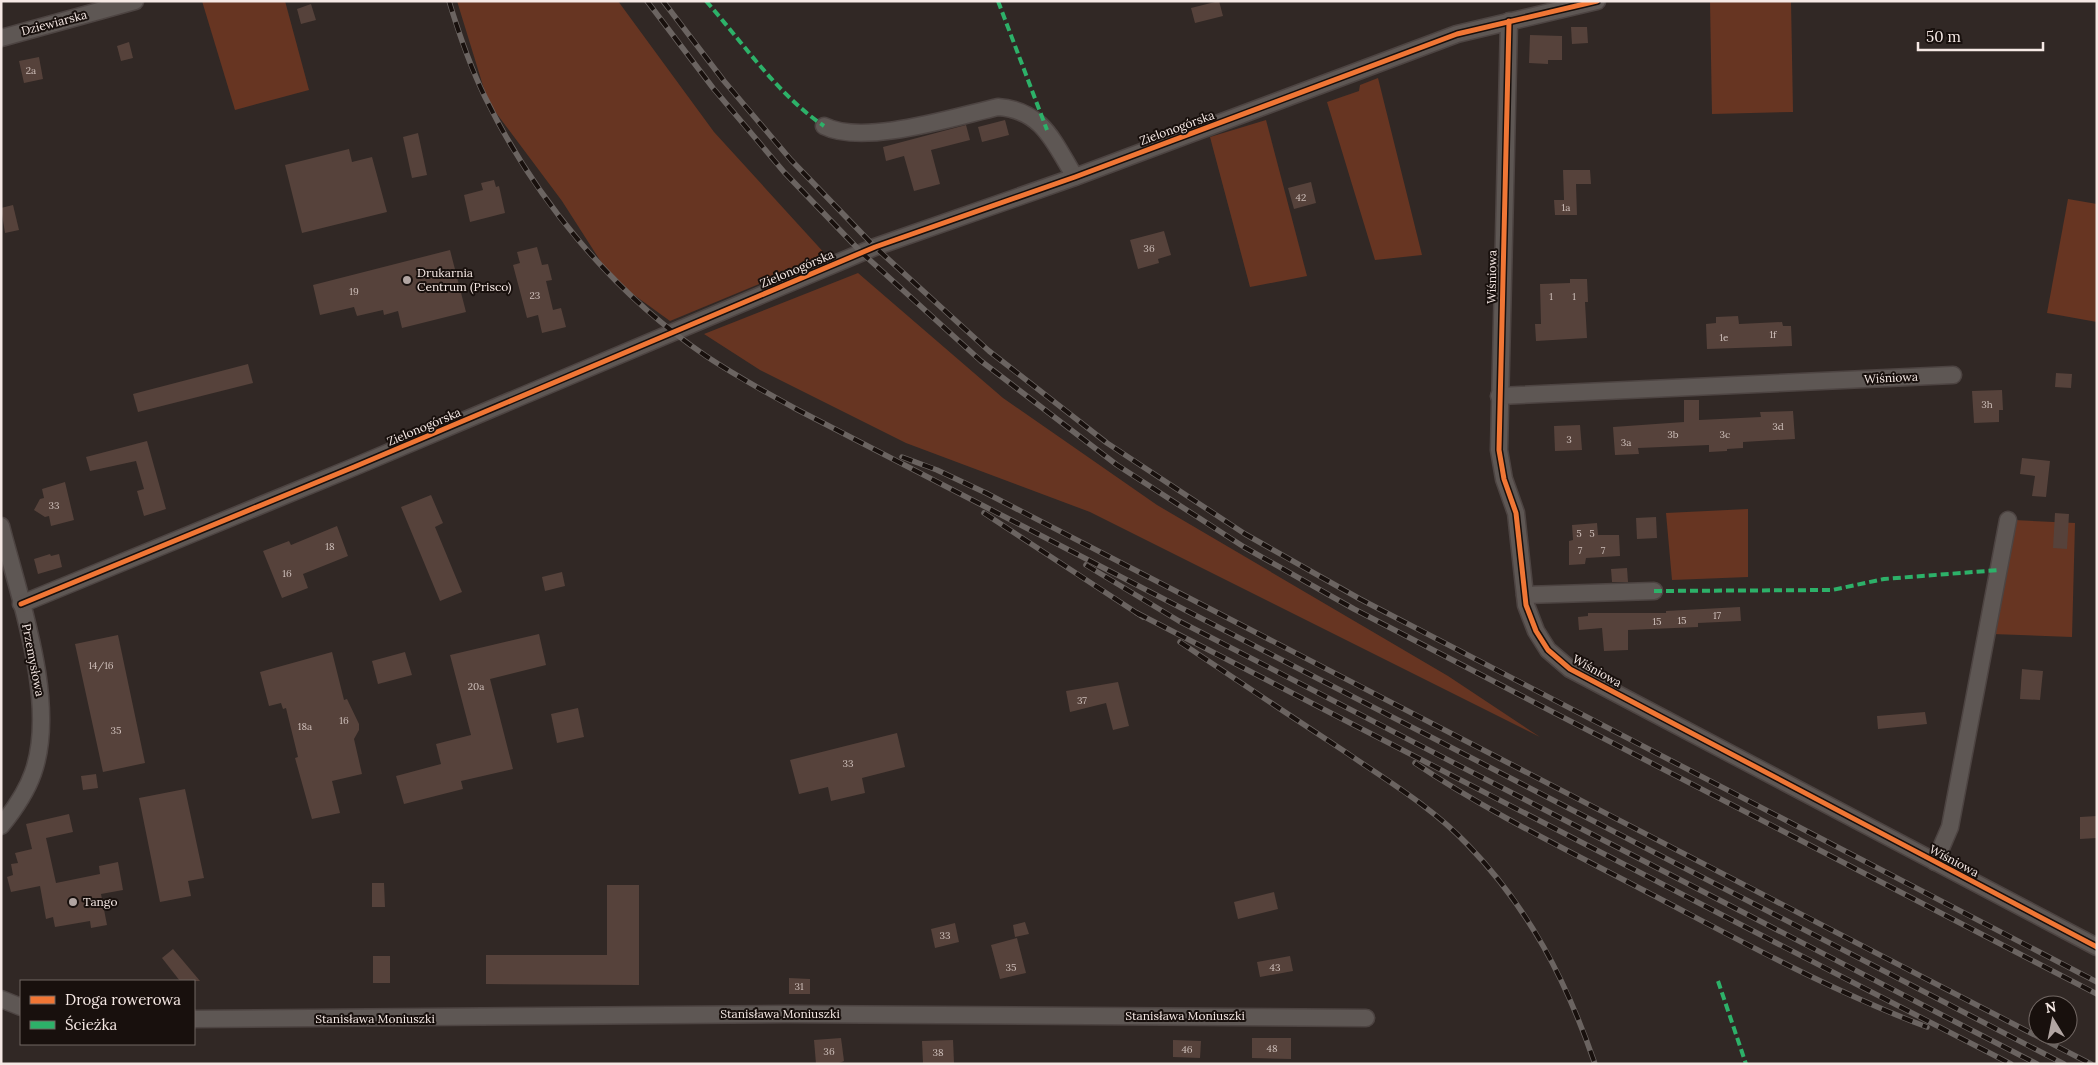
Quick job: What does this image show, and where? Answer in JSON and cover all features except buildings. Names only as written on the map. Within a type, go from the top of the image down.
[{"type":"street","name":"Dziewiarska","points":[[1,38],[135,1]]},
{"type":"street","name":"Zielonogórska","points":[[21,604],[354,467],[875,247],[1075,177],[1457,34],[1597,1]]},
{"type":"street","name":"Wiśniowa","points":[[1509,21],[1499,450],[1504,479],[1516,513],[1525,595],[1536,631],[1548,650],[1570,669],[2097,947]]},
{"type":"street","points":[[824,126],[833,130],[855,134],[876,133],[998,107],[1010,108],[1027,113],[1047,130],[1075,177]]},
{"type":"street","name":"Wiśniowa","points":[[1499,396],[1953,375]]},
{"type":"street","points":[[1935,862],[1950,827],[2008,520]]},
{"type":"street","name":"Przemysłowa","points":[[1,526],[39,678],[42,710],[41,737],[33,774],[24,792],[1,826]]},
{"type":"street","points":[[1525,595],[1654,590]]},
{"type":"street","points":[[1,1000],[20,1007]]},
{"type":"street","name":"Stanisława Moniuszki","points":[[195,1019],[786,1014],[1366,1018]]},
{"type":"shaded area","points":[[202,1],[285,1],[309,90],[235,110]]},
{"type":"shaded area","points":[[457,1],[618,1],[714,132],[827,256],[670,321],[612,279],[562,201],[488,102]]},
{"type":"shaded area","points":[[1710,1],[1791,1],[1793,112],[1712,114]]},
{"type":"shaded area","points":[[1378,78],[1422,255],[1375,260],[1327,102],[1359,91],[1360,85]]},
{"type":"shaded area","points":[[1266,120],[1307,276],[1250,287],[1210,137]]},
{"type":"shaded area","points":[[2068,199],[2097,204],[2097,322],[2047,313]]},
{"type":"shaded area","points":[[858,273],[1003,398],[1157,505],[1448,676],[1540,737],[1090,512],[906,443],[760,370],[704,334]]},
{"type":"shaded area","points":[[1748,509],[1748,577],[1672,580],[1666,513]]},
{"type":"shaded area","points":[[2014,520],[2075,523],[2072,637],[1992,634]]},
{"type":"railway","points":[[449,1],[465,50],[485,97],[527,172],[552,207],[579,241],[639,303],[706,356],[798,410],[2064,1064]]},
{"type":"railway","points":[[647,1],[713,88],[784,172],[862,253],[981,361],[1117,465],[1244,547],[1354,609],[2097,994]]},
{"type":"railway","points":[[663,1],[724,81],[791,160],[875,247],[989,351],[1107,443],[1245,534],[1360,599],[2097,982]]},
{"type":"railway","points":[[902,457],[937,470],[986,493],[2091,1064]]},
{"type":"railway","points":[[984,513],[1143,617]]},
{"type":"railway","points":[[1086,565],[1179,621],[2037,1064]]},
{"type":"railway","points":[[1137,613],[2011,1064]]},
{"type":"railway","points":[[1180,642],[1408,794],[1439,818],[1467,844],[1509,894],[1543,946],[1571,1003],[1595,1064]]},
{"type":"railway","points":[[1415,763],[1529,831],[1751,946],[1820,981],[1927,1027]]},
{"type":"marked path","points":[[706,1],[776,84],[824,126]]},
{"type":"marked path","points":[[998,1],[1047,130]]},
{"type":"marked path","points":[[1654,591],[1832,590],[1884,579],[1999,570]]},
{"type":"marked path","points":[[1718,981],[1746,1064]]},
{"type":"cycle path","points":[[21,604],[354,467],[875,247],[1075,177],[1457,34],[1597,1]]},
{"type":"cycle path","points":[[1509,21],[1499,450],[1504,479],[1516,513],[1526,605],[1536,631],[1548,650],[1570,669],[2097,947]]},
{"type":"place","name":"Drukarnia Centrum (Prisco)","points":[[407,280]]},
{"type":"place","name":"Tango","points":[[73,902]]}]
